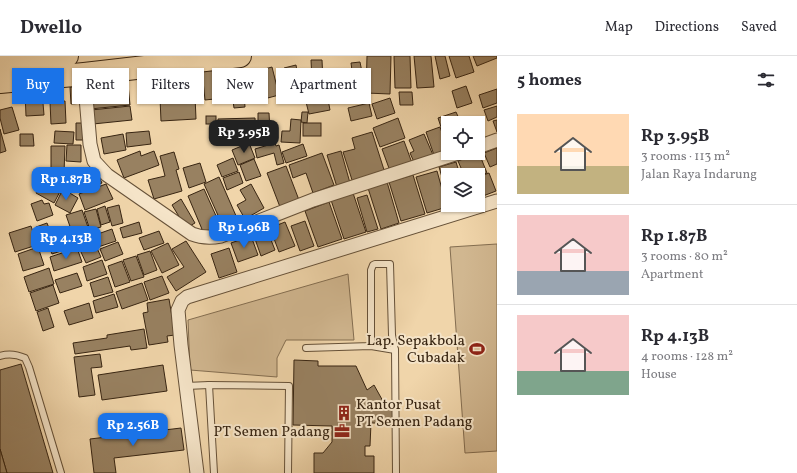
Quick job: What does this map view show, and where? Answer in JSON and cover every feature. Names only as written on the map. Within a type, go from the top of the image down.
[{"type":"highway","points":[[0,64],[67,56]]},
{"type":"highway","points":[[129,69],[240,56]]},
{"type":"highway","points":[[0,82],[72,75]]},
{"type":"street","points":[[87,104],[90,144],[94,161],[107,175],[198,237],[212,238],[221,236],[313,200],[441,159]]},
{"type":"street","points":[[485,144],[497,140]]},
{"type":"street","points":[[198,473],[186,386],[178,310],[182,301],[187,297],[497,201]]},
{"type":"lane","points":[[371,346],[371,270],[375,264],[390,264],[392,335],[395,350],[396,473]]},
{"type":"lane","points":[[306,348],[371,346],[395,350]]},
{"type":"lane","points":[[0,356],[7,354],[18,354],[25,358],[61,473]]},
{"type":"lane","points":[[209,385],[214,473]]},
{"type":"lane","points":[[186,386],[289,386],[288,473]]},
{"type":"shaded area","name":"Lap. Sepakbola Cubadak","points":[[497,244],[497,451],[465,453],[450,247]]},
{"type":"shaded area","points":[[348,274],[354,340],[286,340],[277,358],[277,377],[190,370],[188,320]]},
{"type":"building","points":[[367,56],[391,56],[390,94],[371,93],[371,68],[367,68]]},
{"type":"building","points":[[394,56],[410,56],[411,88],[395,88]]},
{"type":"building","points":[[414,56],[431,56],[434,87],[417,88]]},
{"type":"building","points":[[435,56],[445,56],[450,76],[440,79]]},
{"type":"building","points":[[449,56],[469,56],[474,72],[456,78]]},
{"type":"building","points":[[473,56],[497,56],[497,58],[477,66]]},
{"type":"building","points":[[311,60],[322,60],[322,68],[311,68]]},
{"type":"building","points":[[360,62],[361,68],[352,68],[351,63]]},
{"type":"building","points":[[296,65],[297,68],[284,68]]},
{"type":"building","points":[[272,67],[276,83],[276,96],[268,98],[268,68]]},
{"type":"building","points":[[212,70],[212,99],[205,100],[204,71]]},
{"type":"building","points":[[466,86],[472,103],[457,108],[452,91]]},
{"type":"building","points":[[70,87],[72,87],[72,104],[71,104]]},
{"type":"building","points":[[497,89],[497,103],[483,108],[479,95]]},
{"type":"building","points":[[399,92],[412,92],[413,105],[400,105]]},
{"type":"building","points":[[129,94],[130,105],[90,109],[90,104],[129,104]]},
{"type":"building","points":[[390,98],[395,113],[377,119],[372,104]]},
{"type":"building","points":[[64,101],[66,123],[51,124],[50,104],[64,104]]},
{"type":"building","points":[[26,104],[43,104],[44,115],[26,116]]},
{"type":"building","points":[[160,104],[195,104],[196,119],[161,121]]},
{"type":"building","points":[[233,104],[245,104],[245,107],[234,108]]},
{"type":"building","points":[[306,104],[329,104],[330,110],[309,114]]},
{"type":"building","points":[[369,104],[372,116],[351,121],[348,108]]},
{"type":"building","points":[[130,106],[132,120],[93,124],[91,110]]},
{"type":"building","points":[[497,106],[497,117],[488,121],[484,110]]},
{"type":"building","points":[[12,107],[19,130],[4,134],[0,118],[0,110]]},
{"type":"building","points":[[302,112],[308,112],[307,123],[301,122]]},
{"type":"building","points":[[456,112],[458,116],[444,116]]},
{"type":"building","points":[[258,113],[269,113],[270,131],[258,131]]},
{"type":"building","points":[[206,116],[216,116],[216,124],[206,124]]},
{"type":"building","points":[[441,117],[441,127],[438,118]]},
{"type":"building","points":[[255,118],[256,142],[219,143],[218,119]]},
{"type":"building","points":[[398,118],[405,138],[380,147],[373,128]]},
{"type":"building","points":[[291,119],[301,120],[300,143],[281,142],[282,131],[290,131]]},
{"type":"building","points":[[497,120],[497,132],[493,121]]},
{"type":"building","points":[[76,123],[87,123],[86,140],[76,140]]},
{"type":"building","points":[[303,123],[321,123],[321,136],[303,136]]},
{"type":"building","points":[[440,127],[441,152],[434,155],[426,132]]},
{"type":"building","points":[[0,129],[6,151],[0,153]]},
{"type":"building","points":[[55,131],[74,132],[73,144],[54,143]]},
{"type":"building","points":[[149,131],[151,144],[127,147],[126,133]]},
{"type":"building","points":[[372,132],[385,173],[353,183],[343,152],[355,149],[352,138]]},
{"type":"building","points":[[20,134],[33,134],[34,146],[20,146]]},
{"type":"building","points":[[123,134],[126,150],[104,154],[101,138]]},
{"type":"building","points":[[424,134],[433,155],[414,162],[410,153],[414,151],[409,140]]},
{"type":"building","points":[[404,141],[412,163],[390,171],[382,149]]},
{"type":"building","points":[[249,143],[255,158],[238,165],[232,150]]},
{"type":"building","points":[[275,143],[276,146],[279,145],[284,163],[277,165],[274,153],[257,158],[255,149]]},
{"type":"building","points":[[303,144],[307,156],[286,163],[282,152]]},
{"type":"building","points":[[67,145],[81,145],[81,162],[66,161]]},
{"type":"building","points":[[51,146],[65,146],[64,173],[51,173]]},
{"type":"building","points":[[497,148],[497,164],[490,167],[485,153]]},
{"type":"building","points":[[140,151],[141,156],[154,151],[159,165],[124,178],[117,160]]},
{"type":"building","points":[[341,151],[350,183],[337,187],[327,155]]},
{"type":"building","points":[[174,152],[179,169],[176,170],[182,191],[154,199],[148,180],[165,176],[160,156]]},
{"type":"building","points":[[322,153],[334,185],[313,193],[306,173],[293,178],[289,165]]},
{"type":"building","points":[[233,158],[238,171],[222,177],[217,165]]},
{"type":"building","points":[[254,159],[261,176],[246,181],[240,165]]},
{"type":"building","points":[[482,160],[485,168],[461,168],[458,161]]},
{"type":"building","points":[[456,162],[458,168],[441,168],[441,174],[439,167]]},
{"type":"building","points":[[200,163],[206,182],[189,188],[183,168]]},
{"type":"building","points":[[286,166],[299,200],[280,207],[267,173]]},
{"type":"building","points":[[437,171],[441,185],[441,209],[427,213],[416,177]]},
{"type":"building","points":[[47,172],[65,182],[54,203],[36,193]]},
{"type":"building","points":[[239,172],[243,183],[227,190],[223,178]]},
{"type":"building","points":[[97,173],[102,183],[87,189],[83,179]]},
{"type":"building","points":[[489,173],[496,191],[485,195],[485,174]]},
{"type":"building","points":[[413,175],[425,214],[401,221],[389,182]]},
{"type":"building","points":[[219,177],[240,225],[225,231],[204,184]]},
{"type":"building","points":[[387,182],[399,223],[381,229],[368,188]]},
{"type":"building","points":[[106,184],[113,199],[85,210],[79,194]]},
{"type":"building","points":[[251,184],[264,208],[245,219],[237,205],[246,200],[240,190]]},
{"type":"building","points":[[63,189],[78,198],[70,213],[55,205]]},
{"type":"building","points":[[204,189],[221,227],[204,234],[188,196]]},
{"type":"building","points":[[353,193],[366,232],[344,239],[331,200]]},
{"type":"building","points":[[367,195],[378,229],[367,232],[357,198]]},
{"type":"building","points":[[181,199],[195,223],[186,228],[172,205]]},
{"type":"building","points":[[42,200],[44,204],[49,203],[53,215],[37,221],[31,204]]},
{"type":"building","points":[[329,202],[342,239],[318,247],[305,211]]},
{"type":"building","points":[[119,205],[123,223],[112,226],[107,208]]},
{"type":"building","points":[[105,206],[110,222],[101,225],[97,209]]},
{"type":"building","points":[[96,209],[101,227],[90,230],[84,212]]},
{"type":"building","points":[[82,210],[90,233],[74,238],[66,215]]},
{"type":"building","points":[[305,221],[314,246],[300,251],[291,226]]},
{"type":"building","points":[[139,222],[142,233],[123,238],[120,228]]},
{"type":"building","points":[[285,222],[295,246],[279,252],[270,228]]},
{"type":"building","points":[[47,223],[52,236],[40,240],[36,227]]},
{"type":"building","points":[[31,226],[37,245],[15,252],[9,233]]},
{"type":"building","points":[[112,229],[116,241],[98,247],[95,235]]},
{"type":"building","points":[[267,230],[275,250],[261,256],[254,236]]},
{"type":"building","points":[[159,231],[164,243],[144,250],[139,238]]},
{"type":"building","points":[[67,232],[73,247],[52,254],[46,239]]},
{"type":"building","points":[[91,235],[101,257],[86,263],[76,241]]},
{"type":"building","points":[[251,236],[258,255],[238,262],[231,243]]},
{"type":"building","points":[[186,241],[206,272],[176,291],[167,277],[184,267],[172,249]]},
{"type":"building","points":[[118,242],[123,254],[105,261],[100,249]]},
{"type":"building","points":[[168,243],[179,265],[162,273],[151,251]]},
{"type":"building","points":[[38,247],[44,265],[23,271],[18,254]]},
{"type":"building","points":[[77,248],[82,262],[54,271],[50,257]]},
{"type":"building","points":[[229,248],[237,272],[219,278],[211,254]]},
{"type":"building","points":[[150,251],[157,270],[144,275],[137,255]]},
{"type":"building","points":[[136,256],[144,277],[131,281],[123,260]]},
{"type":"building","points":[[102,260],[107,274],[87,281],[83,267]]},
{"type":"building","points":[[122,261],[130,282],[115,287],[108,266]]},
{"type":"building","points":[[49,268],[54,284],[29,292],[24,277]]},
{"type":"building","points":[[77,273],[82,286],[60,293],[55,280]]},
{"type":"building","points":[[162,276],[169,293],[150,300],[144,282]]},
{"type":"building","points":[[108,277],[113,292],[94,297],[90,283]]},
{"type":"building","points":[[142,283],[148,300],[122,309],[116,292]]},
{"type":"building","points":[[53,285],[59,303],[36,311],[30,293]]},
{"type":"building","points":[[114,294],[118,307],[96,313],[93,301]]},
{"type":"building","points":[[169,299],[175,335],[167,336],[168,342],[149,345],[143,313],[148,312],[147,303]]},
{"type":"building","points":[[89,303],[93,318],[69,325],[64,311]]},
{"type":"building","points":[[48,308],[54,327],[43,331],[37,312]]},
{"type":"building","points":[[144,329],[147,348],[131,350],[130,346],[75,354],[73,343],[107,338],[107,335]]},
{"type":"building","points":[[100,354],[102,367],[91,368],[95,395],[79,397],[74,357]]},
{"type":"building","name":"Kantor Pusat PT Semen Padang","points":[[294,360],[318,361],[318,366],[356,366],[367,390],[374,385],[384,403],[395,403],[395,423],[371,423],[370,446],[365,446],[365,456],[374,456],[374,473],[314,473],[314,453],[323,453],[332,442],[332,426],[293,425]]},
{"type":"building","points":[[21,364],[53,473],[7,473],[0,449],[0,370]]},
{"type":"building","points":[[163,365],[167,391],[102,400],[98,375]]},
{"type":"building","points":[[181,428],[184,450],[114,458],[116,473],[94,473],[90,439]]},
{"type":"building","points":[[0,449],[7,473],[0,473]]},
{"type":"place","name":"Lap. Sepakbola Cubadak","points":[[477,349]]},
{"type":"place","name":"Kantor Pusat PT Semen Padang","points":[[344,413]]},
{"type":"place","name":"PT Semen Padang","points":[[342,431]]}]
